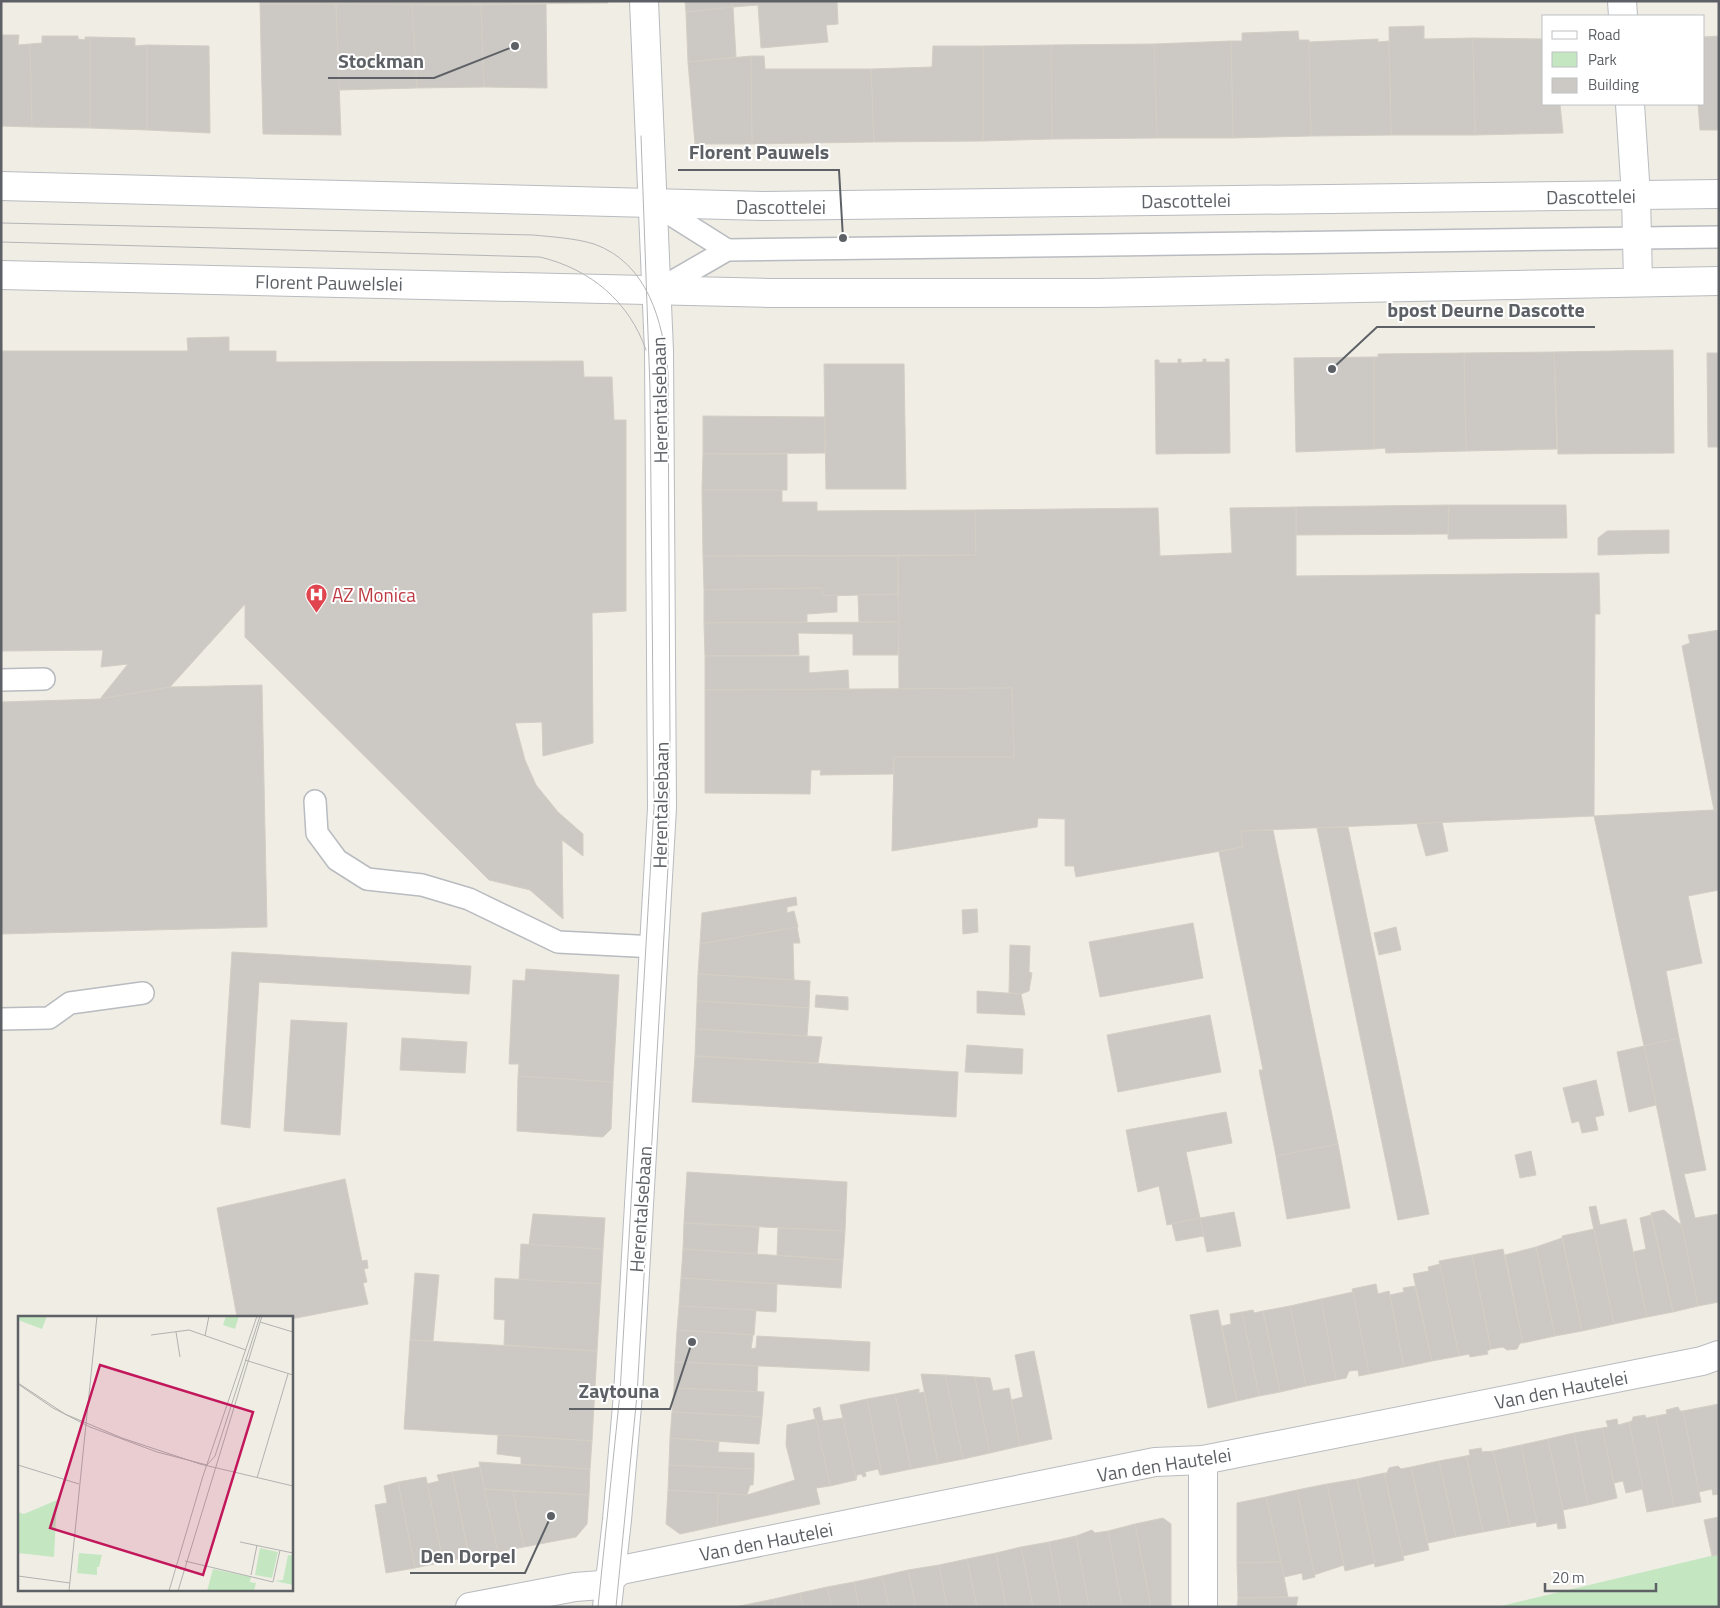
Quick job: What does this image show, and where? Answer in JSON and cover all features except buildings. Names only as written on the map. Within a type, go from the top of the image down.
[{"type":"street","name":"Herentalsebaan","points":[[607,1607],[628,1394],[656,947],[662,808],[659,379],[654,204],[644,1]]},
{"type":"street","points":[[1622,1],[1623,15]]},
{"type":"street","points":[[1630,105],[1636,196],[1638,282]]},
{"type":"street","points":[[1,186],[654,204]]},
{"type":"street","name":"Dascottelei","points":[[654,204],[764,206],[1719,194]]},
{"type":"street","name":"Florent Pauwelslei","points":[[1,275],[656,291]]},
{"type":"street","points":[[656,291],[1096,293],[1719,281]]},
{"type":"street","name":"Van den Hautelei","points":[[470,1607],[575,1587],[601,1585],[620,1570],[1146,1464],[1202,1460],[1702,1361],[1719,1355]]},
{"type":"street","points":[[1202,1460],[1203,1607]]},
{"type":"lane","points":[[654,204],[727,250]]},
{"type":"lane","points":[[656,291],[727,250],[1719,237]]},
{"type":"lane","points":[[1,680],[44,679]]},
{"type":"lane","points":[[315,801],[317,833],[337,860],[367,880],[422,885],[470,899],[558,942],[656,947]]},
{"type":"lane","points":[[1,1019],[49,1018],[70,1002],[144,994]]},
{"type":"green space","points":[[1719,1554],[1719,1607],[1497,1607]]},
{"type":"tram line","points":[[598,1607],[620,1393],[654,807],[650,389],[641,136]]},
{"type":"tram line","points":[[1,223],[533,235],[579,240],[594,244],[612,253],[628,265],[640,280],[657,315],[666,354],[668,373],[670,738],[668,867],[637,1395],[616,1607]]},
{"type":"tram line","points":[[1,242],[540,257],[558,262],[575,270],[605,290],[629,316],[639,332],[646,350]]},
{"type":"place","name":"Stockman","points":[[515,46]]},
{"type":"place","name":"Florent Pauwels","points":[[843,238]]},
{"type":"place","name":"bpost Deurne Dascotte","points":[[1332,369]]},
{"type":"place","name":"AZ Monica","points":[[316,613]]},
{"type":"place","name":"Zaytouna","points":[[692,1342]]},
{"type":"place","name":"Den Dorpel","points":[[551,1516]]}]
